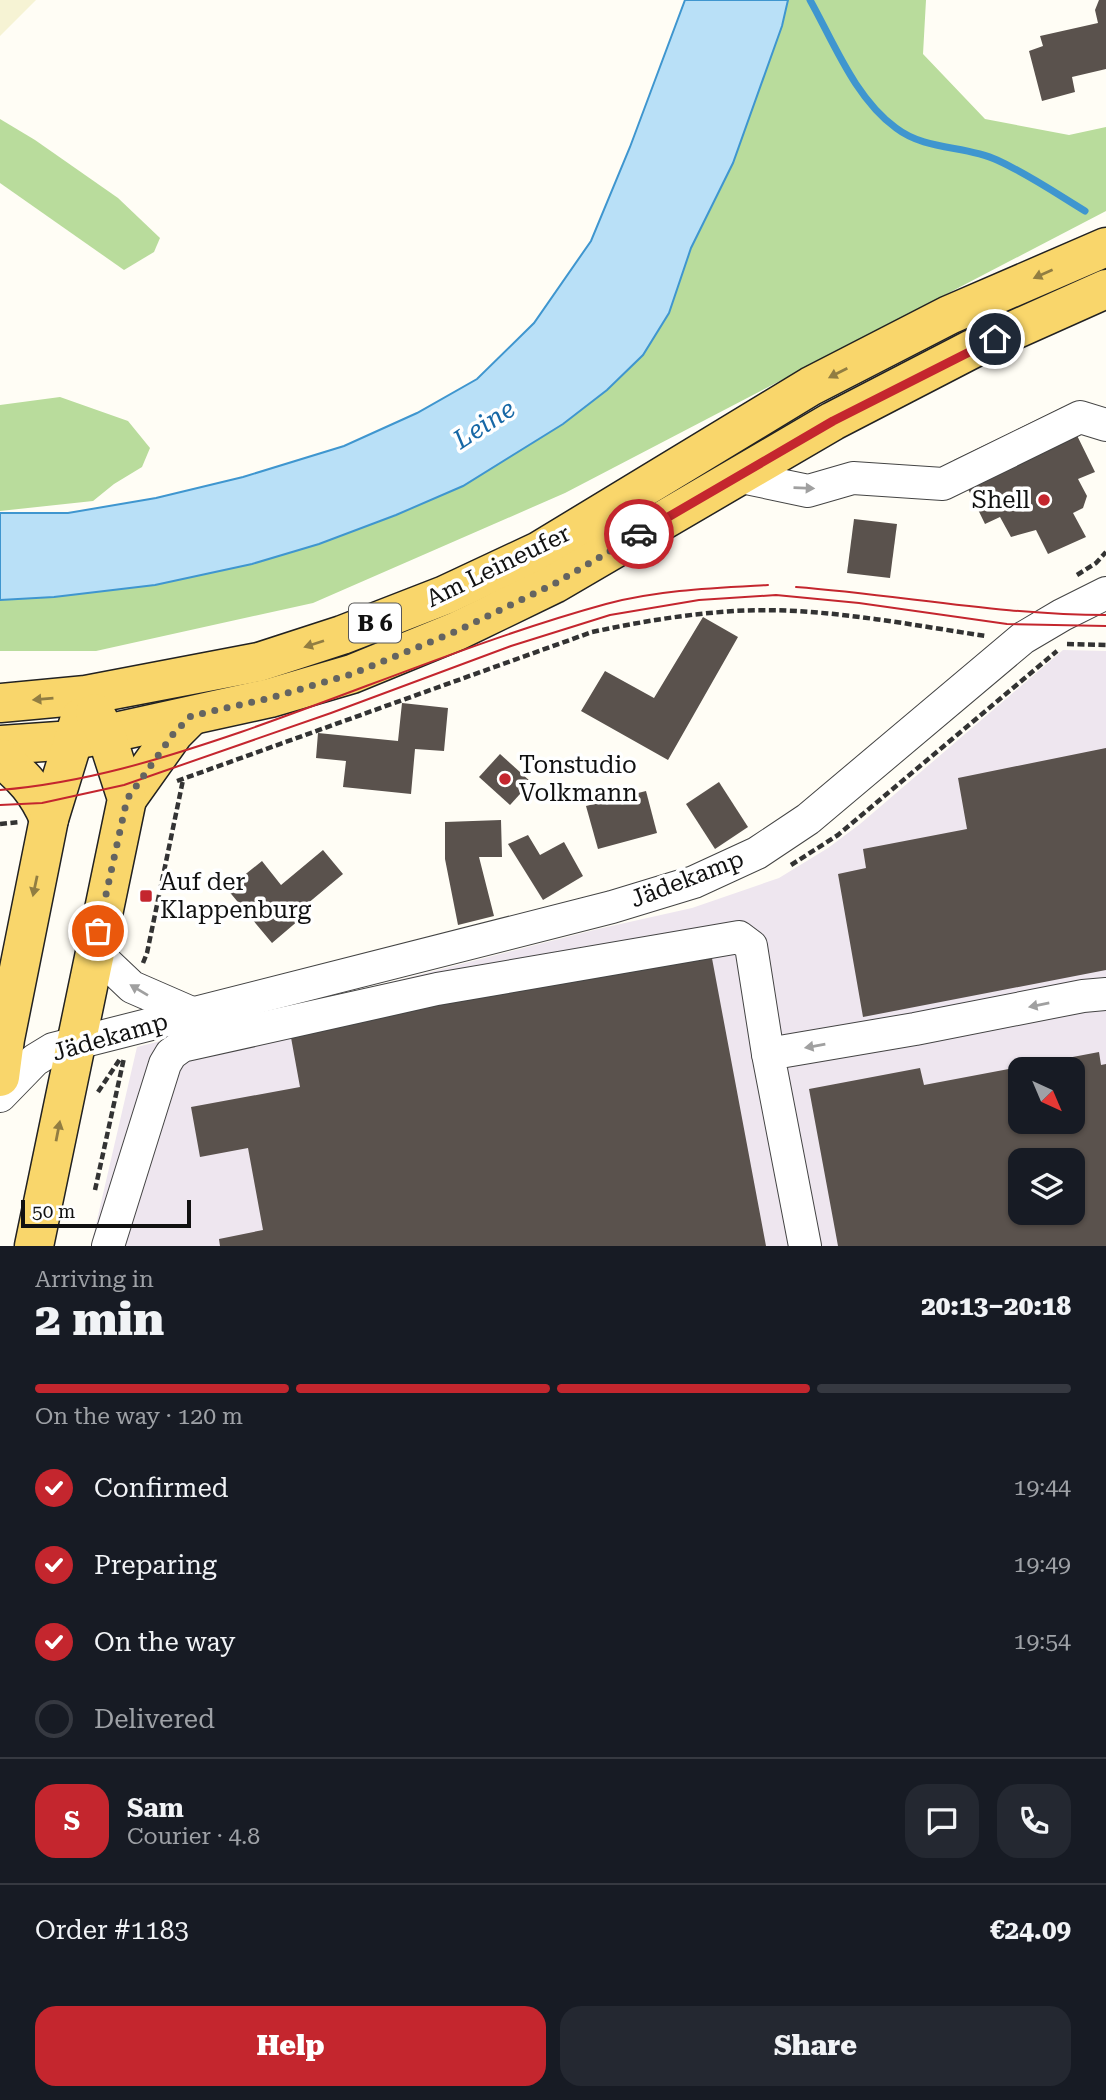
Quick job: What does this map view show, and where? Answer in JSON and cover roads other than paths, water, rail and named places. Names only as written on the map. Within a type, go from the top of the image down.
[{"type":"main road","name":"Am Leineufer","points":[[0,703],[86,695],[259,662],[342,635],[445,595],[539,551],[811,386],[949,315],[1106,247]]},
{"type":"main road","name":"Am Leineufer","points":[[0,745],[90,737],[270,698],[352,674],[457,631],[554,584],[833,421],[972,349],[1106,289]]},
{"type":"main road","points":[[86,695],[90,737],[127,799]]},
{"type":"main road","points":[[34,1246],[127,799],[174,733],[191,716]]},
{"type":"main road","points":[[37,821],[90,737]]},
{"type":"main road","points":[[0,758],[32,788],[37,821],[0,1077]]},
{"type":"street","points":[[737,476],[808,491],[853,478],[943,484],[1080,416],[1106,425]]},
{"type":"street","name":"Jädekamp","points":[[0,1096],[35,1060],[53,1049],[612,907],[694,882],[757,852],[808,819],[1023,638],[1106,593]]},
{"type":"street","points":[[108,1246],[165,1064],[182,1046],[437,989],[739,937],[751,946],[768,1054],[805,1246]]},
{"type":"street","name":"Jädekamp","points":[[94,951],[132,987],[194,1014]]},
{"type":"street","points":[[768,1054],[1106,994]]},
{"type":"water","name":"Leine","points":[[685,0],[788,0],[782,26],[733,163],[691,248],[669,313],[643,355],[607,390],[563,424],[463,486],[319,544],[252,564],[155,585],[54,597],[0,600],[0,513],[68,513],[156,498],[243,477],[344,446],[417,413],[477,379],[534,323],[591,241],[630,147]]},
{"type":"waterway","points":[[810,0],[857,86],[896,128],[920,141],[997,160],[1085,211]]},
{"type":"tram line","points":[[0,790],[92,776],[182,751],[286,716],[514,632],[606,604],[666,593],[768,585]]},
{"type":"tram line","points":[[796,587],[1028,612],[1106,615]]},
{"type":"tram line","points":[[0,805],[42,803],[124,785],[331,713],[511,646],[610,615],[699,600],[776,595],[859,603],[1007,624],[1106,626]]},
{"type":"place","name":"Shell","points":[[1044,500]]},
{"type":"place","name":"Tonstudio Volkmann","points":[[505,779]]},
{"type":"place","name":"Auf der Klappenburg","points":[[146,896]]}]
